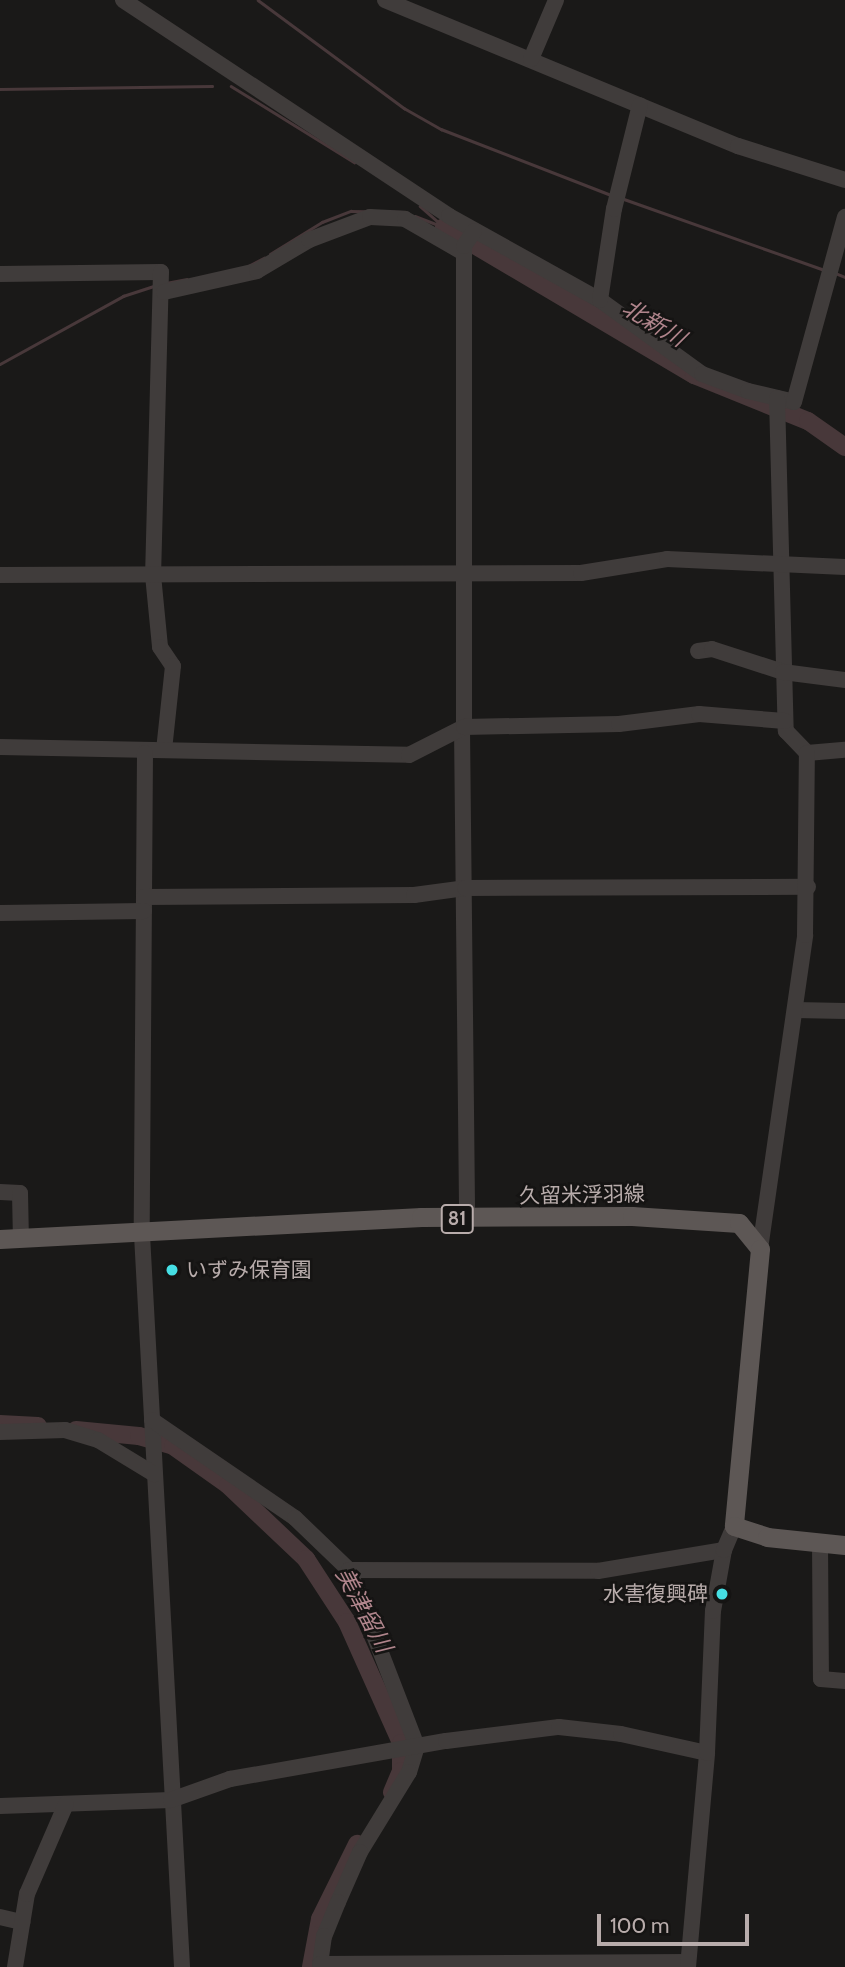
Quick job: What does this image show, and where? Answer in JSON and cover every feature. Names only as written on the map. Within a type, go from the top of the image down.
[{"type":"main road","name":"久留米浮羽線","points":[[0,1239],[142,1235],[421,1217],[467,1220],[632,1216],[726,1220],[748,1230],[760,1249]]},
{"type":"main road","points":[[760,1249],[734,1526],[767,1537],[845,1545]]},
{"type":"street","points":[[123,0],[468,241]]},
{"type":"street","points":[[385,0],[738,146],[845,180]]},
{"type":"street","points":[[531,59],[556,0]]},
{"type":"street","points":[[600,300],[617,197],[640,105]]},
{"type":"street","points":[[163,286],[257,271],[309,240],[370,217],[405,219],[468,241],[600,300],[702,374],[776,401],[794,402],[845,217]]},
{"type":"street","points":[[467,1220],[463,728],[468,241]]},
{"type":"street","points":[[0,274],[161,272],[163,286],[157,370],[153,575],[160,647],[173,666],[164,750]]},
{"type":"street","points":[[776,401],[778,565],[785,722],[793,742],[807,752],[845,750]]},
{"type":"street","points":[[0,575],[581,573],[667,559],[845,567]]},
{"type":"street","points":[[698,651],[712,649],[783,672],[845,680]]},
{"type":"street","points":[[0,747],[145,752],[164,750],[409,755],[463,728],[620,724],[699,714],[785,722]]},
{"type":"street","points":[[145,752],[142,1235],[182,1967]]},
{"type":"street","points":[[760,1249],[795,1010],[807,887],[807,752]]},
{"type":"street","points":[[0,913],[144,904],[414,895],[465,887],[807,887]]},
{"type":"street","points":[[795,1010],[845,1011]]},
{"type":"street","points":[[0,1192],[20,1194],[21,1239]]},
{"type":"street","points":[[152,1420],[250,1484],[317,1537],[349,1570],[415,1747],[409,1772],[360,1852],[343,1889],[324,1936],[320,1964],[688,1964],[707,1753],[713,1611],[724,1550],[734,1526]]},
{"type":"street","points":[[0,1432],[65,1430],[98,1440],[154,1468]]},
{"type":"street","points":[[820,1542],[821,1679],[845,1681]]},
{"type":"street","points":[[349,1570],[598,1571],[724,1550]]},
{"type":"street","points":[[0,1806],[171,1800],[230,1779],[415,1747],[576,1727],[707,1753]]},
{"type":"street","points":[[15,1967],[27,1894],[66,1804]]},
{"type":"street","points":[[0,1917],[22,1922]]},
{"type":"waterway","points":[[258,0],[404,108],[441,129],[611,195]]},
{"type":"waterway","points":[[0,89],[212,86]]},
{"type":"waterway","points":[[231,86],[354,162]]},
{"type":"waterway","points":[[624,199],[825,270]]},
{"type":"waterway","points":[[420,206],[442,225]]},
{"type":"waterway","points":[[270,254],[322,222],[351,211],[405,212]]},
{"type":"waterway","points":[[415,216],[444,227]]},
{"type":"waterway","name":"北新川","points":[[444,227],[694,375],[808,421],[845,447]]},
{"type":"waterway","points":[[248,266],[264,258]]},
{"type":"waterway","points":[[835,273],[845,277]]},
{"type":"waterway","points":[[166,283],[187,279]]},
{"type":"waterway","points":[[0,364],[123,296],[156,285]]},
{"type":"waterway","name":"美津留川","points":[[0,1424],[38,1426]]},
{"type":"waterway","name":"美津留川","points":[[76,1430],[139,1436],[173,1446],[228,1485],[306,1559],[347,1622],[401,1743],[401,1771],[392,1792]]},
{"type":"waterway","name":"美津留川","points":[[311,1967],[320,1919],[357,1844]]},
{"type":"place","name":"いずみ保育園","points":[[172,1270]]},
{"type":"place","name":"水害復興碑","points":[[722,1594]]}]
